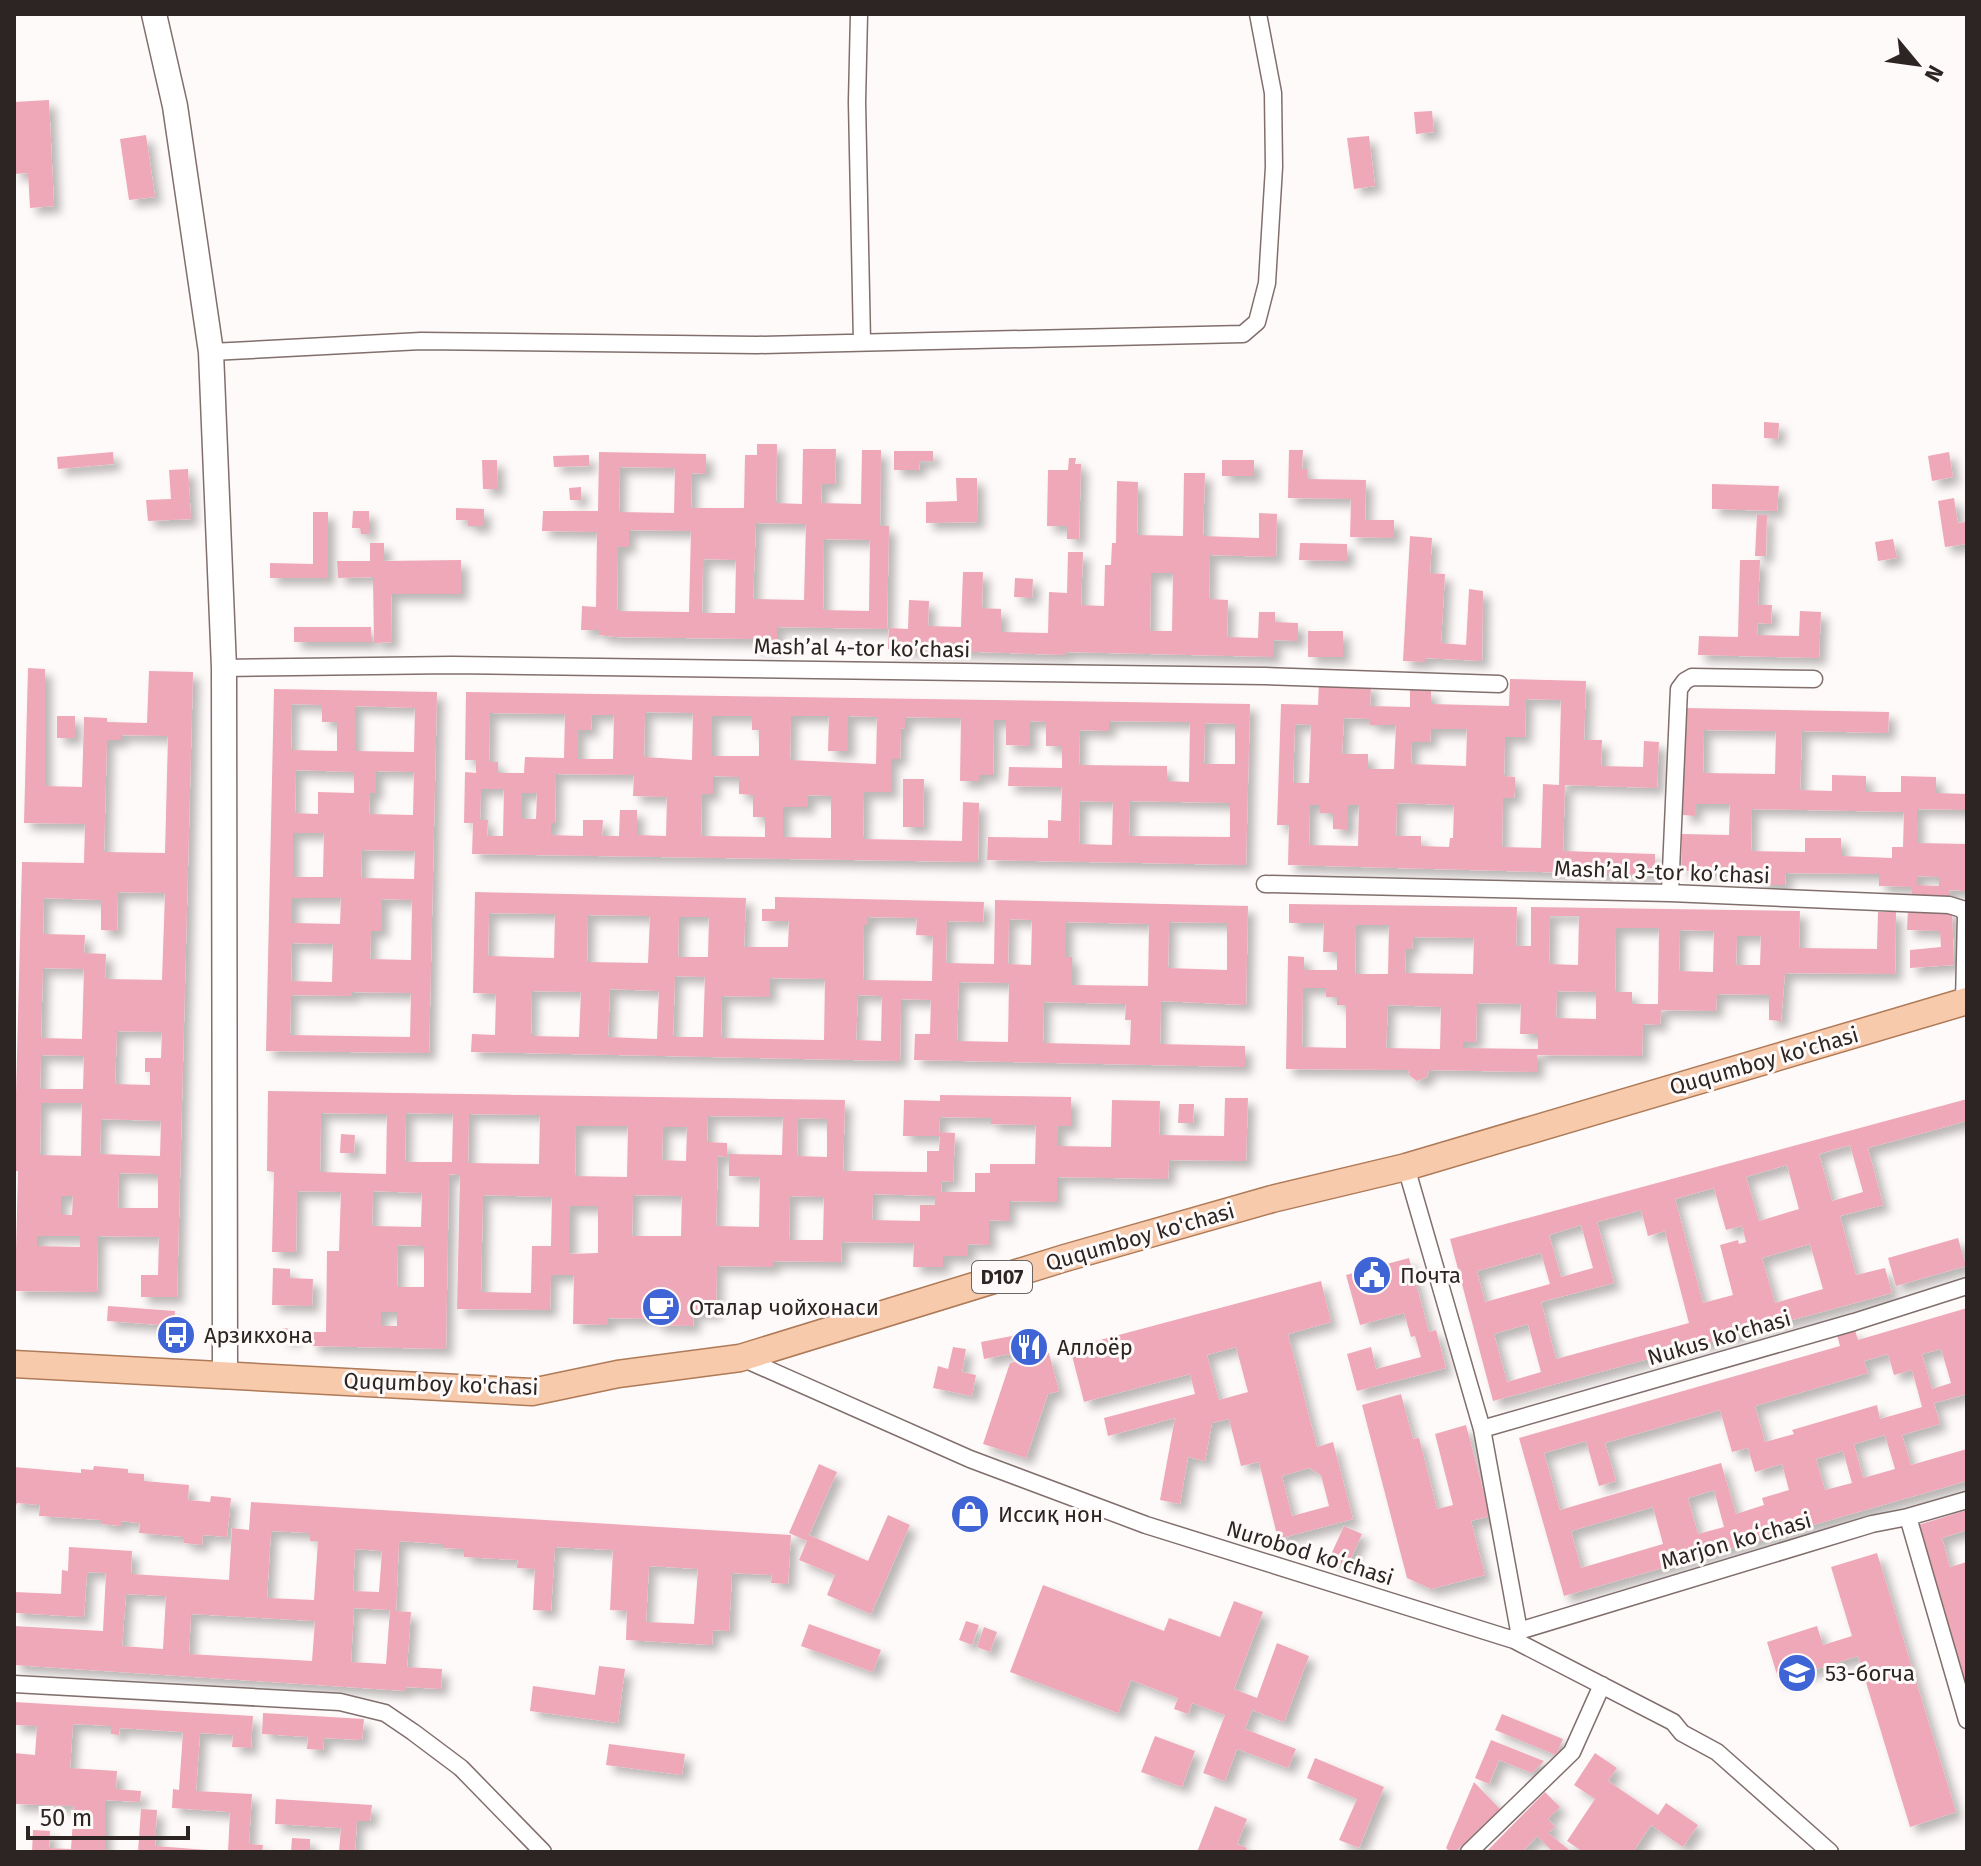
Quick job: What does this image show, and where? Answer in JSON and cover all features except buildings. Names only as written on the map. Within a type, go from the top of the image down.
[{"type":"main road","name":"Ququmboy ko'chasi","points":[[14,1364],[532,1392],[618,1374],[740,1358],[1181,1225],[1272,1199],[1406,1167],[1966,1002]]},
{"type":"street","points":[[154,14],[175,106],[211,352],[224,668],[225,1376]]},
{"type":"street","points":[[859,14],[857,102],[862,342]]},
{"type":"street","points":[[211,352],[421,341],[757,345],[1243,334],[1260,315],[1267,283],[1274,167],[1273,93],[1258,14]]},
{"type":"street","name":"Mashʼal 4-tor koʼchasi","points":[[224,668],[452,665],[1265,676],[1499,684]]},
{"type":"street","points":[[1670,893],[1679,689],[1692,677],[1814,679]]},
{"type":"street","name":"Mashʼal 3-tor koʼchasi","points":[[1265,884],[1670,893],[1957,906],[1966,915],[1966,1002]]},
{"type":"street","points":[[1406,1167],[1482,1429],[1516,1636]]},
{"type":"street","name":"Nukus ko'chasi","points":[[1482,1429],[1854,1322],[1967,1286]]},
{"type":"street","name":"Nurobod koʻchasi","points":[[740,1358],[970,1459],[1146,1525],[1516,1636],[1673,1722],[1682,1733],[1717,1752],[1830,1852]]},
{"type":"street","name":"Marjon koʻchasi","points":[[1516,1636],[1857,1528],[1967,1500]]},
{"type":"street","points":[[1908,1517],[1967,1720]]},
{"type":"street","points":[[14,1684],[340,1702],[385,1713],[461,1768],[543,1852]]},
{"type":"street","points":[[1469,1852],[1572,1752],[1602,1685]]},
{"type":"place","name":"Почта","points":[[1372,1275]]},
{"type":"place","name":"Оталар чойхонаси","points":[[661,1307]]},
{"type":"place","name":"Арзикхона","points":[[176,1335]]},
{"type":"place","name":"Аллоёр","points":[[1029,1347]]},
{"type":"place","name":"Иссиқ нон","points":[[970,1514]]},
{"type":"place","name":"53-богча","points":[[1797,1673]]}]
